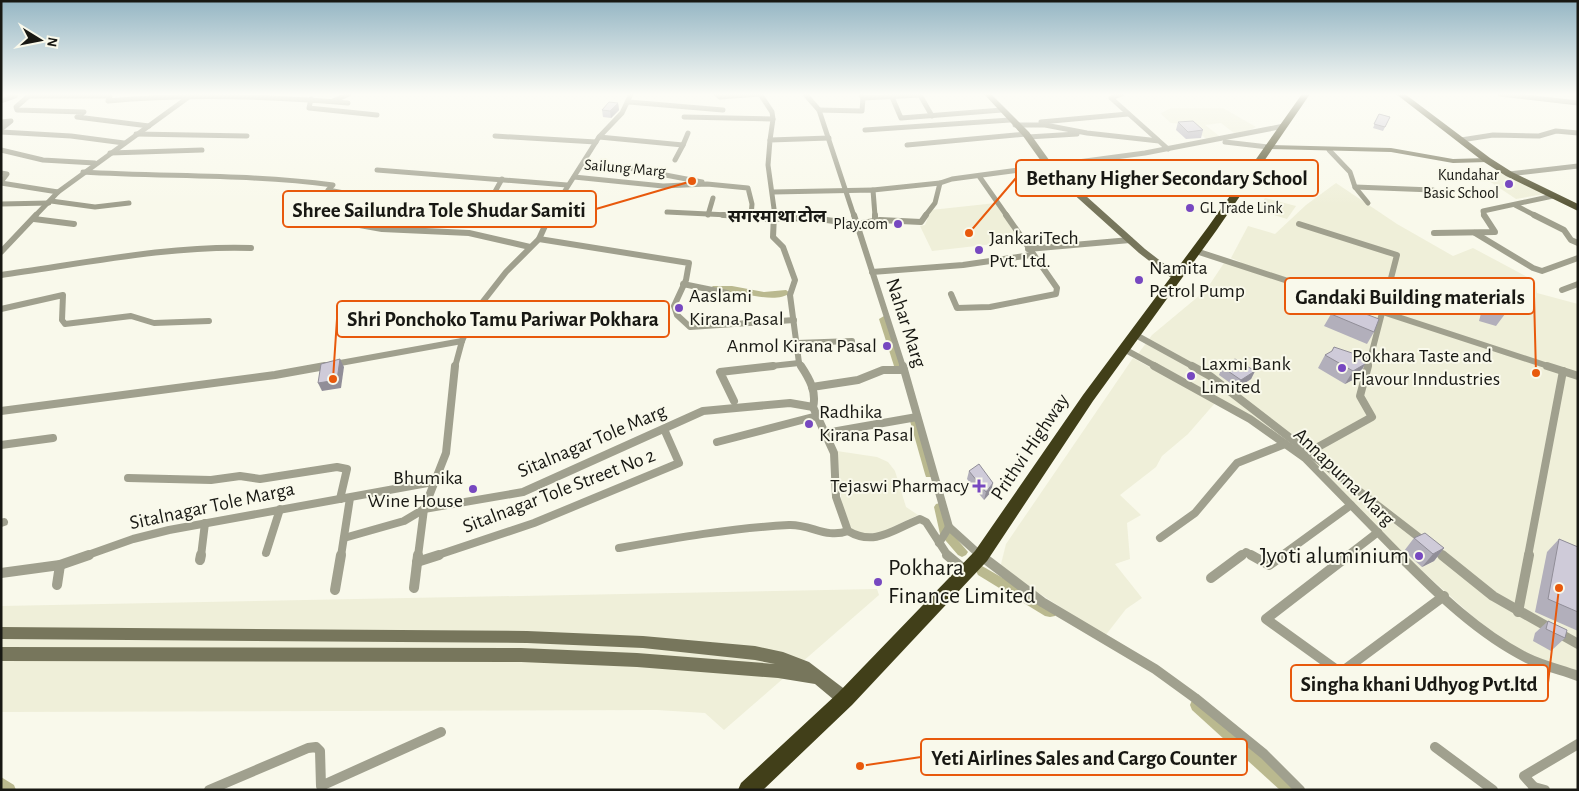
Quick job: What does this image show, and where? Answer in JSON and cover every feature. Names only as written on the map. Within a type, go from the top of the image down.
[{"type":"highway","name":"Prithvi Highway","points":[[748,790],[845,699],[981,556],[1134,334],[1177,278],[1280,131]]},
{"type":"main road","points":[[1449,131],[1509,174],[1578,208]]},
{"type":"street","points":[[2,131],[124,143]]},
{"type":"street","points":[[1,252],[13,242],[58,192],[141,131]]},
{"type":"street","points":[[414,588],[424,510],[433,482],[446,453],[453,374],[462,341],[474,313],[530,247],[540,238],[547,219],[566,185],[605,131]]},
{"type":"street","points":[[771,131],[768,165],[775,219],[772,227],[773,237],[783,248],[795,280],[790,295],[799,364],[806,372],[812,387],[816,400],[813,407],[834,453],[836,497],[848,531],[860,538],[873,539],[920,519],[926,522],[950,559],[966,571]]},
{"type":"street","name":"Nahar Marg","points":[[826,131],[904,370],[949,527]]},
{"type":"street","points":[[1022,131],[1049,166],[1130,240],[1177,278]]},
{"type":"street","points":[[1077,131],[1160,141]]},
{"type":"street","points":[[1148,131],[1168,149]]},
{"type":"street","points":[[773,192],[873,190],[940,183],[1168,149],[1260,131]]},
{"type":"street","points":[[1461,140],[1493,135],[1539,136],[1556,132],[1578,133]]},
{"type":"street","points":[[675,160],[688,133]]},
{"type":"street","points":[[907,145],[1087,133]]},
{"type":"street","points":[[136,134],[246,136]]},
{"type":"street","points":[[495,136],[683,145]]},
{"type":"street","points":[[770,140],[828,138]]},
{"type":"street","points":[[1216,140],[1268,147],[1397,151],[1453,161],[1487,160]]},
{"type":"street","points":[[1,150],[43,160],[95,164]]},
{"type":"street","points":[[110,153],[202,150]]},
{"type":"street","points":[[1328,150],[1350,172],[1355,187],[1368,203]]},
{"type":"street","points":[[1078,162],[1105,185]]},
{"type":"street","points":[[1509,174],[1578,166]]},
{"type":"street","points":[[629,168],[690,178],[707,184]]},
{"type":"street","points":[[377,170],[566,185]]},
{"type":"street","points":[[83,172],[161,177],[302,180],[333,185],[328,190],[360,196],[356,201],[358,204],[365,204]]},
{"type":"street","points":[[1,173],[7,174],[1,182],[58,192]]},
{"type":"street","name":"Sailung Marg","points":[[574,176],[664,186],[707,184],[749,188],[752,204],[750,216]]},
{"type":"street","points":[[951,294],[957,308],[990,307],[1056,294],[1057,288],[1030,252],[979,176]]},
{"type":"street","points":[[475,206],[487,206],[502,179]]},
{"type":"street","points":[[668,212],[775,219],[806,218],[855,224],[875,221],[921,222],[935,204],[940,183]]},
{"type":"street","points":[[1355,187],[1433,190]]},
{"type":"street","points":[[873,190],[875,221]]},
{"type":"street","points":[[287,196],[301,202],[326,219],[382,229],[470,233],[530,247]]},
{"type":"street","points":[[1434,232],[1495,232],[1485,219],[1483,211],[1553,196]]},
{"type":"street","points":[[708,215],[713,198]]},
{"type":"street","points":[[1,204],[50,202],[95,206],[129,203]]},
{"type":"street","points":[[1515,205],[1564,230],[1571,240],[1578,243]]},
{"type":"street","points":[[34,219],[74,224]]},
{"type":"street","points":[[1299,224],[1397,255],[1360,396],[1372,417],[1309,452]]},
{"type":"street","points":[[1475,233],[1533,268],[1542,271],[1578,258]]},
{"type":"street","points":[[540,238],[689,263],[683,284],[672,308],[690,327],[794,320]]},
{"type":"street","points":[[872,272],[963,265],[1030,252],[1130,240]]},
{"type":"street","points":[[1,242],[13,242]]},
{"type":"street","points":[[1,275],[149,255],[225,247],[251,248]]},
{"type":"street","points":[[1196,251],[1578,376]]},
{"type":"street","points":[[683,284],[727,293]]},
{"type":"street","points":[[1562,290],[1578,284]]},
{"type":"street","points":[[1,309],[62,295],[64,301],[62,320],[65,324],[131,316],[154,323],[209,320]]},
{"type":"street","points":[[1134,334],[1210,376],[1493,596],[1518,612],[1578,644]]},
{"type":"street","points":[[5,411],[274,375],[462,341]]},
{"type":"street","points":[[797,343],[852,341]]},
{"type":"street","name":"Annapurna Marg","points":[[1124,349],[1235,410],[1306,458],[1429,585],[1489,634],[1514,651],[1555,670],[1578,676]]},
{"type":"street","points":[[734,401],[720,372],[799,364]]},
{"type":"street","points":[[812,387],[858,380],[883,370],[904,370]]},
{"type":"street","points":[[1518,612],[1564,372]]},
{"type":"street","name":"Sitalnagar Tole Marg","points":[[344,538],[404,521],[424,510],[523,492],[703,411],[790,403],[813,407]]},
{"type":"street","points":[[717,442],[817,416]]},
{"type":"street","points":[[826,433],[917,417]]},
{"type":"street","name":"Sitalnagar Tole Street No 2","points":[[417,562],[534,523],[679,463],[664,429]]},
{"type":"street","points":[[1,445],[53,438]]},
{"type":"street","points":[[1160,538],[1195,512],[1237,463],[1286,444]]},
{"type":"street","points":[[128,478],[211,480],[240,476],[260,479],[337,467],[347,469],[340,499]]},
{"type":"street","name":"Sitalnagar Tole Marga","points":[[1,573],[60,565],[133,539],[205,523],[433,482]]},
{"type":"street","points":[[335,590],[350,498]]},
{"type":"street","points":[[1210,578],[1246,552],[1269,565],[1351,505]]},
{"type":"street","points":[[266,553],[280,509]]},
{"type":"street","points":[[200,560],[205,523]]},
{"type":"street","points":[[619,548],[717,531],[792,525],[834,536],[848,531]]},
{"type":"street","points":[[939,543],[949,527],[981,556],[1042,602],[1155,669],[1195,698],[1264,754],[1300,790]]},
{"type":"street","points":[[1341,673],[1266,619],[1378,532]]},
{"type":"street","points":[[57,585],[60,565]]},
{"type":"street","points":[[1328,682],[1444,596]]},
{"type":"street","points":[[1,633],[527,637],[643,642],[754,653],[783,659],[804,667],[845,699]]},
{"type":"street","points":[[1,654],[522,655],[637,660],[778,671],[822,680]]},
{"type":"street","points":[[209,790],[308,748],[316,747],[320,751],[318,788],[441,732]]},
{"type":"street","points":[[1537,789],[1524,776],[1578,744]]},
{"type":"street","points":[[1435,747],[1492,790]]},
{"type":"shaded area","points":[[1196,131],[1213,131],[1222,138],[1208,140]]},
{"type":"shaded area","points":[[1231,131],[1248,131],[1238,136]]},
{"type":"shaded area","name":"Kundahar Basic School","points":[[1503,172],[1545,194],[1516,199],[1477,173]]},
{"type":"shaded area","points":[[1336,183],[1397,224],[1453,256],[1473,248],[1535,281],[1537,293],[1578,304],[1578,564],[1535,611],[1578,631],[1578,674],[1527,657],[1488,630],[1392,544],[1324,471],[1280,437],[1138,354],[1152,335],[1206,290],[1224,263],[1235,266],[1241,262],[1231,258],[1248,226],[1275,234],[1306,205]]},
{"type":"shaded area","points":[[1265,198],[1296,206],[1287,219],[1258,210]]},
{"type":"shaded area","points":[[996,203],[1020,241],[932,251],[920,226],[925,225],[931,210]]},
{"type":"shaded area","points":[[1133,358],[1215,403],[1188,434],[1162,456],[1156,467],[1120,495],[1141,515],[1127,523],[1130,559],[1115,564],[1142,598],[1126,609],[1105,636],[1000,568],[1006,544]]},
{"type":"shaded area","points":[[837,451],[877,457],[888,462],[895,471],[906,507],[918,515],[871,537],[852,530],[842,507]]},
{"type":"shaded area","points":[[877,589],[879,595],[724,730],[705,713],[657,710],[1,712],[1,606]]},
{"type":"building","points":[[1346,291],[1364,297],[1355,310],[1379,319],[1374,332],[1331,314]]},
{"type":"building","points":[[1334,347],[1367,358],[1365,364],[1353,371],[1325,355],[1332,351]]},
{"type":"building","points":[[340,359],[337,380],[318,383],[321,364]]},
{"type":"building","points":[[1235,359],[1255,371],[1241,380],[1222,367]]},
{"type":"building","points":[[979,464],[993,483],[986,492],[969,471]]},
{"type":"building","points":[[1425,533],[1444,548],[1433,554],[1414,538]]},
{"type":"building","points":[[1559,539],[1578,547],[1578,612],[1548,599]]},
{"type":"building","points":[[1548,621],[1567,630],[1565,638],[1546,629]]},
{"type":"waterway","points":[[713,289],[732,289],[764,295],[786,293]]},
{"type":"waterway","points":[[884,319],[899,366]]},
{"type":"waterway","points":[[915,421],[930,474]]},
{"type":"waterway","points":[[940,507],[946,534],[962,552]]},
{"type":"waterway","points":[[982,571],[1050,612]]},
{"type":"waterway","points":[[1197,705],[1291,790]]},
{"type":"waterway","points":[[1,784],[9,790]]},
{"type":"place","name":"Shree Sailundra Tole Shudar Samiti","points":[[692,181]]},
{"type":"place","name":"Kundahar Basic School","points":[[1509,184]]},
{"type":"place","name":"GL Trade Link","points":[[1190,208]]},
{"type":"place","name":"Play.com","points":[[898,224]]},
{"type":"place","name":"Bethany Higher Secondary School","points":[[969,233]]},
{"type":"place","name":"JankariTech Pvt. Ltd.","points":[[979,250]]},
{"type":"place","name":"Namita Petrol Pump","points":[[1139,280]]},
{"type":"place","name":"Aaslami Kirana Pasal","points":[[679,308]]},
{"type":"place","name":"Anmol Kirana Pasal","points":[[887,346]]},
{"type":"place","name":"Pokhara Taste and Flavour Inndustries","points":[[1342,368]]},
{"type":"place","name":"Gandaki Building materials","points":[[1536,373]]},
{"type":"place","name":"Laxmi Bank Limited","points":[[1191,376]]},
{"type":"place","name":"Shri Ponchoko Tamu Pariwar Pokhara","points":[[333,379]]},
{"type":"place","name":"Radhika Kirana Pasal","points":[[809,424]]},
{"type":"place","name":"Tejaswi Pharmacy","points":[[979,486]]},
{"type":"place","name":"Bhumika Wine House","points":[[473,489]]},
{"type":"place","name":"Jyoti aluminium","points":[[1419,556]]},
{"type":"place","name":"Pokhara Finance Limited","points":[[878,582]]},
{"type":"place","name":"Singha khani Udhyog Pvt.ltd","points":[[1559,588]]},
{"type":"place","name":"Yeti Airlines Sales and Cargo Counter","points":[[860,766]]},
{"type":"district","name":"सगरमाथा टोल","points":[[777,217]]}]
